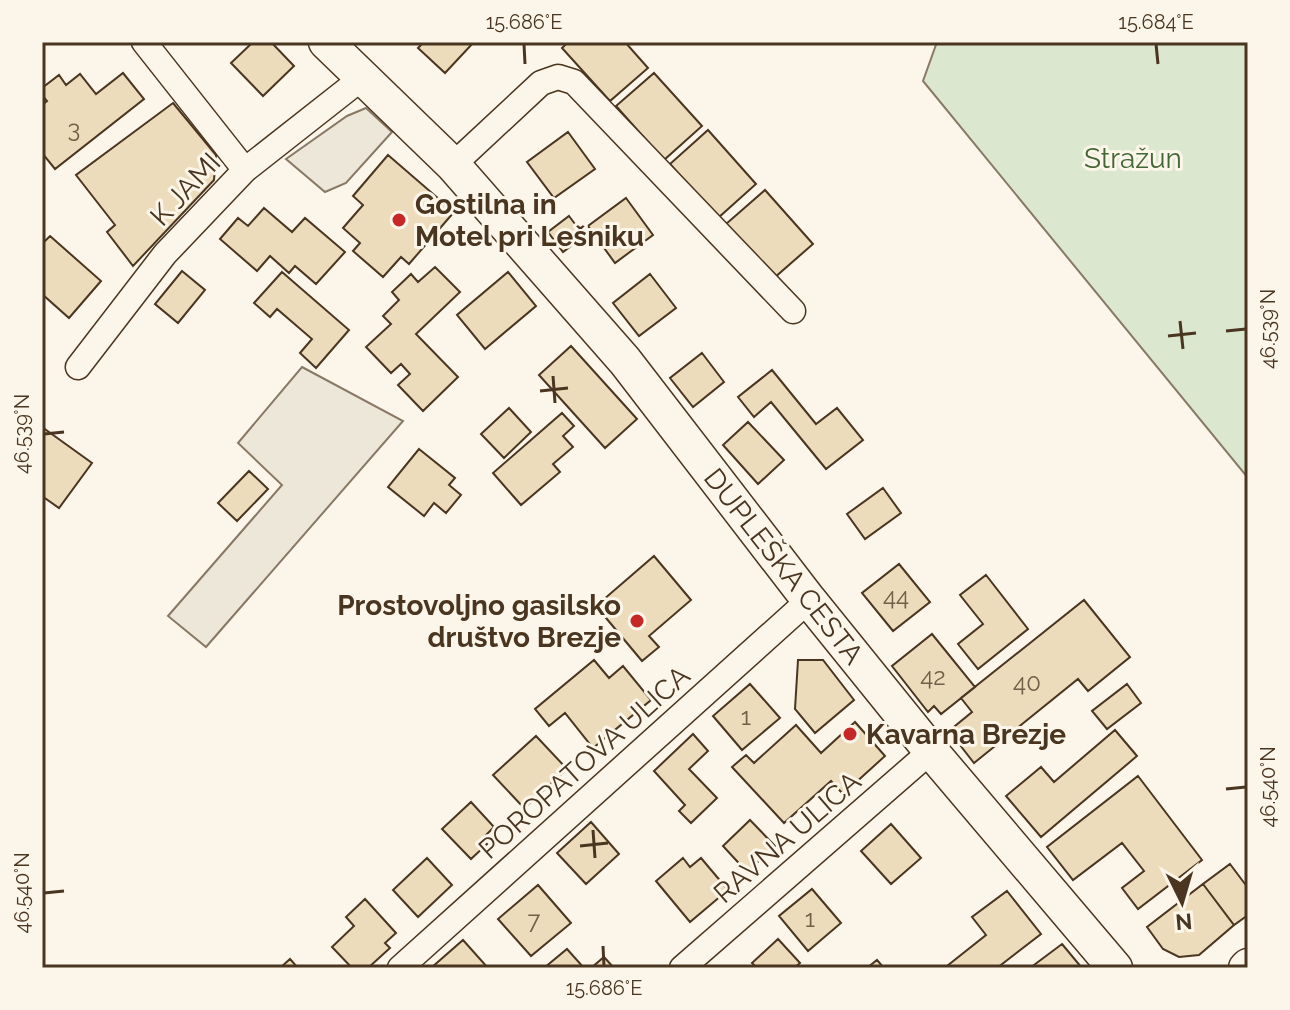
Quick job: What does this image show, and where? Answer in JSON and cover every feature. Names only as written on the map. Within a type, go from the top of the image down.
[{"type":"street","points":[[144,42],[245,170]]},
{"type":"street","name":"DUPLEŠKA CESTA","points":[[326,42],[453,165],[625,361],[809,600],[931,751],[1115,968]]},
{"type":"street","points":[[453,165],[541,83],[558,77],[574,82],[793,311]]},
{"type":"street","name":"K JAMI","points":[[78,367],[165,254],[245,170],[362,78]]},
{"type":"street","name":"POROPATOVA ULICA","points":[[400,968],[809,600]]},
{"type":"street","name":"RAVNA ULICA","points":[[682,968],[931,751]]},
{"type":"green space","name":"Stražun","points":[[937,42],[1248,42],[1248,478],[923,81]]},
{"type":"shaded area","points":[[366,108],[392,132],[346,183],[325,192],[286,159],[347,116]]},
{"type":"shaded area","points":[[302,367],[403,421],[206,647],[168,616],[282,485],[238,443]]},
{"type":"building","points":[[253,42],[271,42],[294,66],[263,96],[231,63]]},
{"type":"building","points":[[424,42],[474,42],[445,73],[418,48]]},
{"type":"building","points":[[568,42],[625,42],[648,68],[610,101],[562,48]]},
{"type":"building","points":[[123,73],[144,99],[55,169],[42,153],[42,105],[47,101],[42,95],[42,88],[59,75],[66,85],[80,74],[96,94]]},
{"type":"building","points":[[654,73],[702,126],[664,160],[616,106]]},
{"type":"building","points":[[173,103],[216,155],[214,180],[133,266],[107,232],[115,225],[76,175]]},
{"type":"building","points":[[708,130],[756,184],[718,218],[670,164]]},
{"type":"building","points":[[568,132],[595,169],[554,198],[527,162]]},
{"type":"building","name":"Gostilna in Motel pri Lešniku","points":[[388,155],[454,212],[409,264],[401,257],[383,277],[353,251],[360,243],[343,228],[363,205],[353,196]]},
{"type":"building","points":[[765,190],[813,244],[774,278],[726,224]]},
{"type":"building","points":[[626,198],[653,235],[615,263],[588,226]]},
{"type":"building","points":[[264,208],[292,232],[305,218],[345,252],[316,284],[295,266],[289,273],[270,256],[257,271],[220,239],[238,218],[248,226]]},
{"type":"building","points":[[569,216],[584,236],[563,252],[548,232]]},
{"type":"building","points":[[50,236],[101,281],[69,318],[42,294],[42,244]]},
{"type":"building","points":[[435,267],[460,292],[416,334],[458,377],[423,411],[398,385],[410,374],[401,364],[391,373],[366,347],[391,324],[383,316],[399,300],[392,292],[411,274],[418,282]]},
{"type":"building","points":[[182,271],[205,290],[178,323],[155,304]]},
{"type":"building","points":[[282,272],[349,330],[316,368],[300,353],[312,339],[277,309],[270,317],[254,303]]},
{"type":"building","points":[[508,272],[536,306],[485,349],[457,315]]},
{"type":"building","points":[[650,274],[676,308],[639,336],[613,303]]},
{"type":"building","points":[[571,346],[637,419],[605,448],[539,375]]},
{"type":"building","points":[[702,353],[724,382],[693,407],[670,378]]},
{"type":"building","points":[[772,370],[816,424],[837,408],[863,440],[826,469],[771,402],[754,417],[738,397]]},
{"type":"building","points":[[509,408],[531,432],[504,458],[481,434]]},
{"type":"building","points":[[562,413],[574,426],[563,436],[573,447],[553,464],[560,472],[521,505],[493,473]]},
{"type":"building","points":[[748,422],[784,460],[758,484],[723,445]]},
{"type":"building","points":[[42,427],[92,463],[59,508],[42,496]]},
{"type":"building","points":[[419,449],[455,478],[449,485],[461,495],[446,513],[434,503],[424,516],[388,487]]},
{"type":"building","points":[[249,471],[268,489],[237,521],[218,503]]},
{"type":"building","points":[[883,488],[901,513],[865,539],[847,514]]},
{"type":"building","name":"Prostovoljno gasilsko društvo Brezje","points":[[654,556],[691,600],[649,636],[659,647],[642,661],[596,606]]},
{"type":"building","points":[[899,564],[930,602],[893,631],[862,593]]},
{"type":"building","points":[[986,575],[1028,629],[978,669],[958,644],[983,624],[960,595]]},
{"type":"building","points":[[1084,600],[1130,657],[1088,691],[1078,679],[974,763],[949,731],[972,712],[961,698]]},
{"type":"building","points":[[932,634],[975,687],[941,714],[934,706],[928,712],[892,666]]},
{"type":"building","points":[[594,660],[609,678],[623,666],[651,700],[593,748],[565,713],[549,726],[535,709]]},
{"type":"building","points":[[798,660],[823,660],[854,700],[815,733],[795,709]]},
{"type":"building","points":[[750,684],[780,718],[742,750],[713,716]]},
{"type":"building","points":[[1127,684],[1141,703],[1107,729],[1092,711]]},
{"type":"building","points":[[855,722],[885,756],[843,794],[831,781],[784,823],[732,767],[746,755],[754,763],[796,725],[821,753]]},
{"type":"building","points":[[1115,730],[1137,756],[1041,837],[1006,796],[1041,767],[1054,782]]},
{"type":"building","points":[[693,734],[708,751],[689,769],[717,798],[691,823],[679,811],[685,805],[654,771]]},
{"type":"building","points":[[536,736],[567,769],[524,808],[493,775]]},
{"type":"building","points":[[1138,776],[1202,860],[1138,909],[1122,888],[1144,871],[1122,843],[1073,880],[1047,847]]},
{"type":"building","points":[[471,802],[494,827],[482,839],[487,844],[471,859],[442,829]]},
{"type":"building","points":[[750,820],[775,846],[747,872],[723,846]]},
{"type":"building","points":[[591,822],[619,854],[586,884],[557,853]]},
{"type":"building","points":[[891,824],[921,858],[891,884],[861,851]]},
{"type":"building","points":[[427,858],[452,885],[418,917],[393,890]]},
{"type":"building","points":[[683,858],[690,867],[701,858],[728,890],[690,922],[656,881]]},
{"type":"building","points":[[1230,864],[1248,888],[1248,915],[1234,925],[1203,884]]},
{"type":"building","points":[[1203,884],[1234,925],[1199,955],[1179,957],[1163,949],[1147,927]]},
{"type":"building","points":[[538,885],[571,923],[531,956],[498,919]]},
{"type":"building","points":[[812,889],[841,923],[808,951],[779,916]]},
{"type":"building","points":[[1007,891],[1041,934],[997,968],[948,968],[986,935],[972,917]]},
{"type":"building","points":[[365,899],[396,933],[385,943],[390,948],[368,968],[352,968],[332,947],[354,926],[346,917]]},
{"type":"building","points":[[778,939],[800,963],[794,968],[757,968],[752,963]]},
{"type":"building","points":[[463,940],[488,968],[431,968]]},
{"type":"building","points":[[1062,944],[1082,968],[1030,968]]},
{"type":"building","points":[[567,949],[584,968],[544,968]]},
{"type":"building","points":[[604,957],[614,968],[591,968]]},
{"type":"building","points":[[290,959],[298,968],[280,968]]},
{"type":"building","points":[[877,960],[884,968],[867,968]]},
{"type":"place","name":"Gostilna in Motel pri Lešniku","points":[[399,220]]},
{"type":"place","name":"Prostovoljno gasilsko društvo Brezje","points":[[637,621]]},
{"type":"place","name":"Kavarna Brezje","points":[[850,734]]}]
